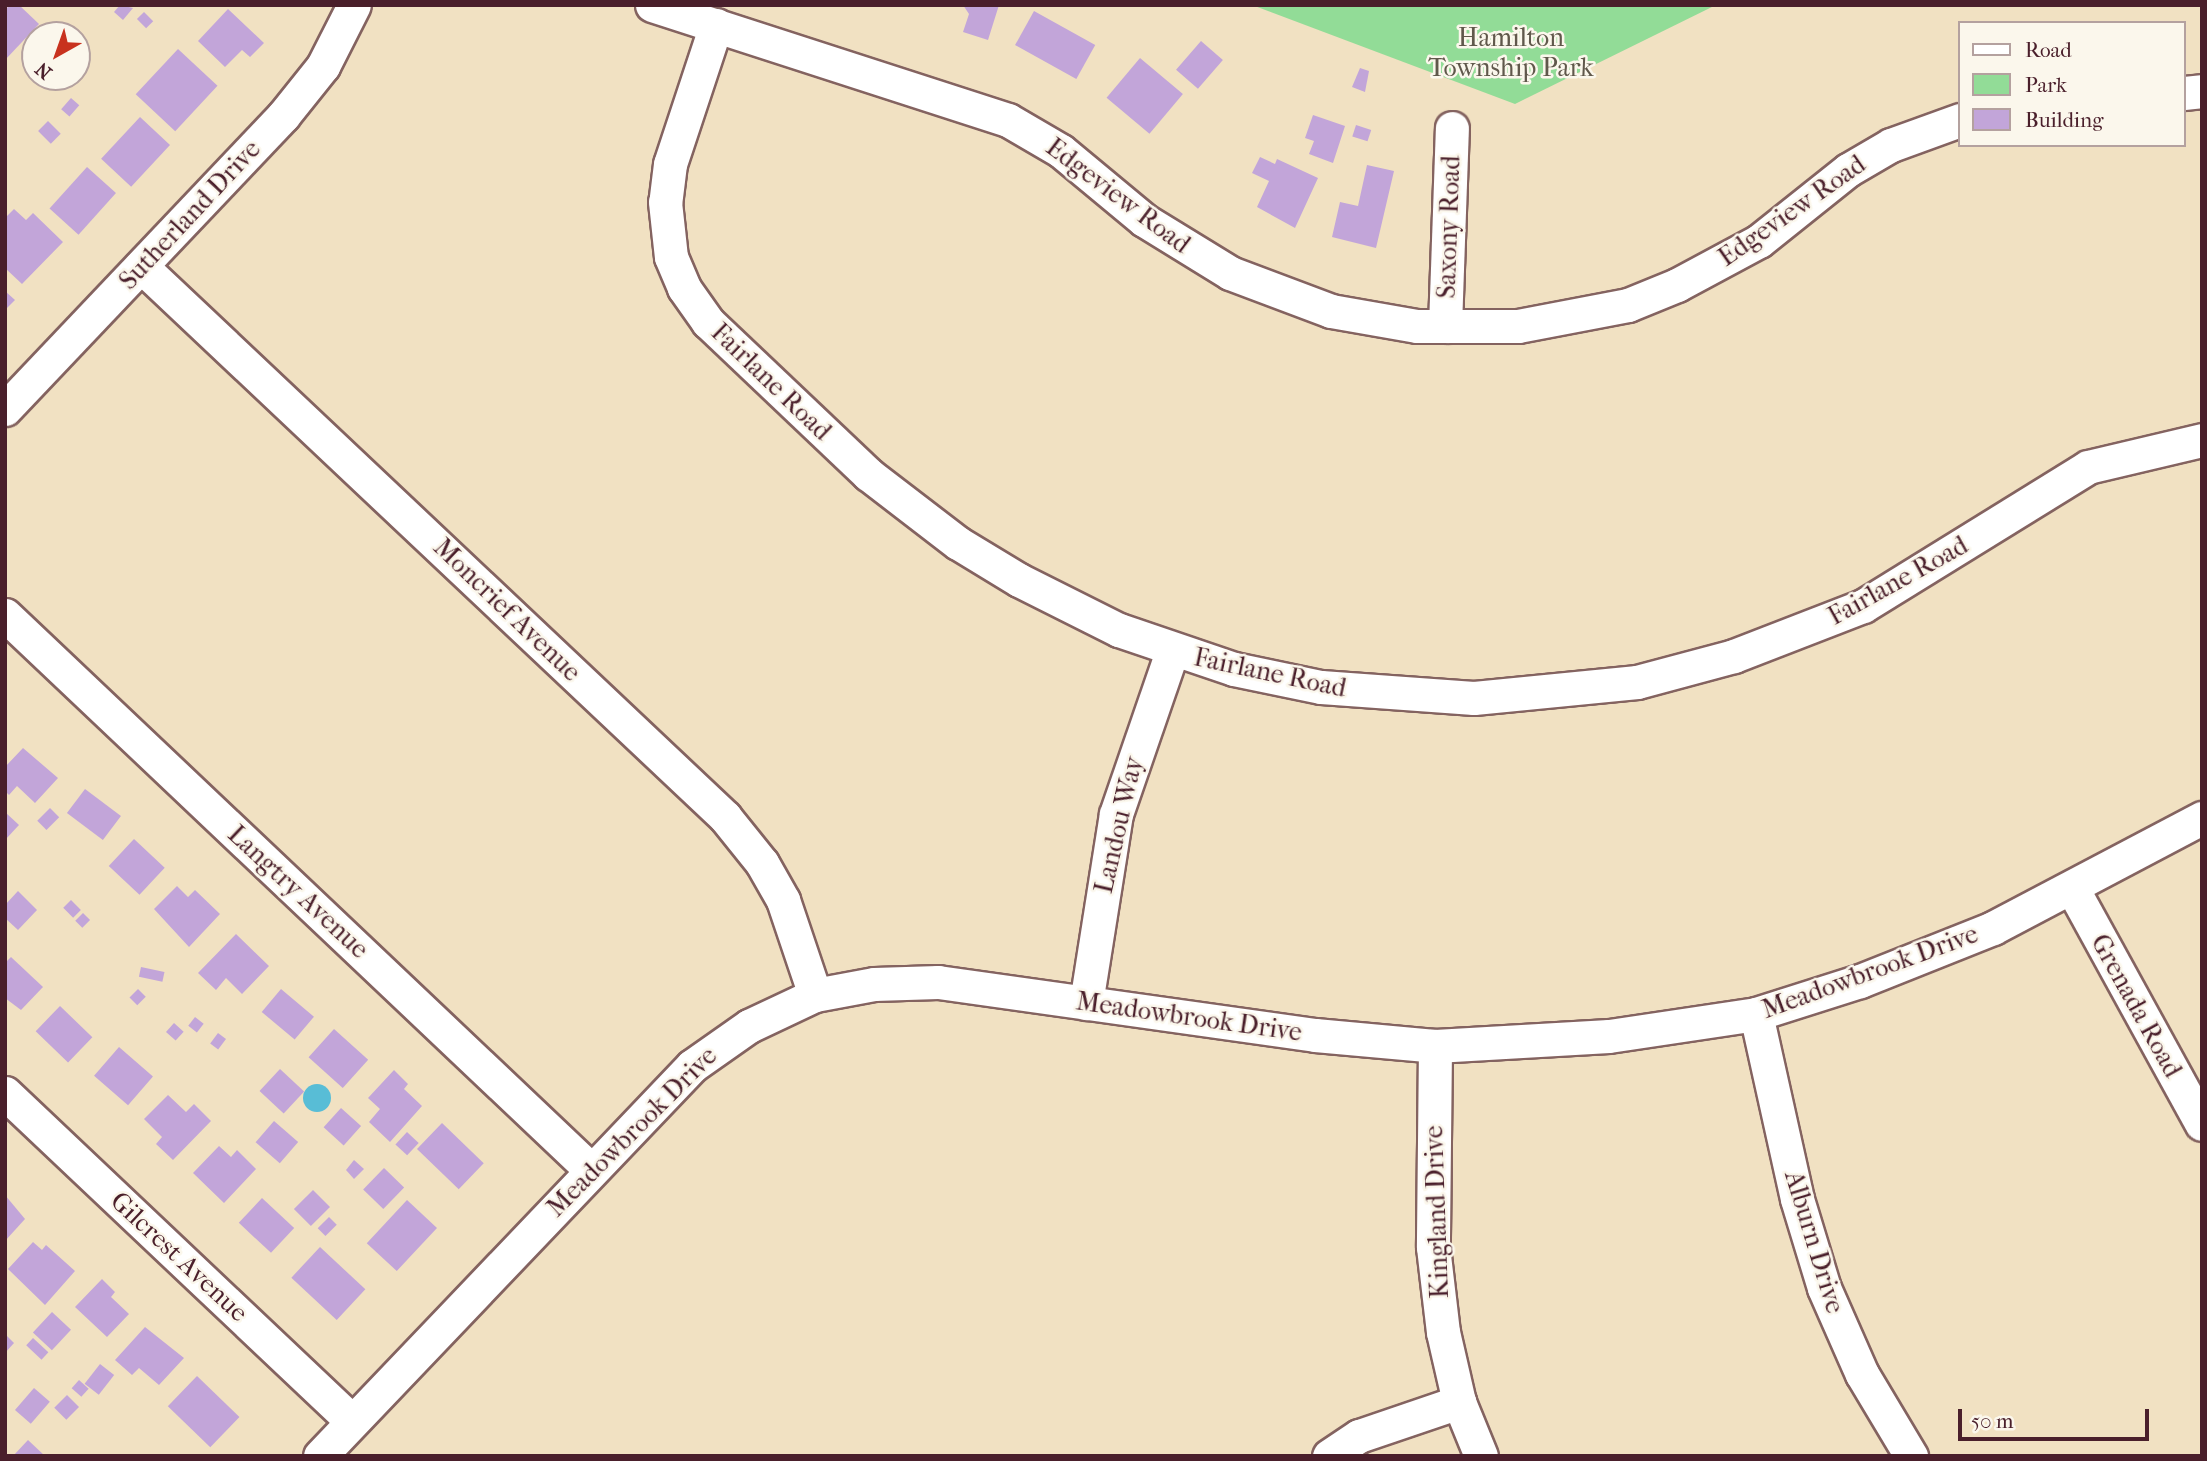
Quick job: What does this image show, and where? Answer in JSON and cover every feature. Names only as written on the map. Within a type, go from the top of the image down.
[{"type":"street","name":"Sutherland Drive","points":[[5,409],[283,116],[323,66],[354,5]]},
{"type":"street","name":"Edgeview Road","points":[[652,5],[953,100],[1028,129],[1187,249],[1276,293],[1331,312],[1446,326],[1555,322],[1628,304],[1677,285],[1759,241],[1848,170],[1891,145],[1958,121]]},
{"type":"street","name":"Fairlane Road","points":[[716,25],[670,164],[665,202],[671,257],[696,307],[868,474],[958,543],[1079,611],[1172,651],[1321,687],[1388,695],[1518,696],[1637,682],[1734,656],[1863,606],[2088,467],[2202,440]]},
{"type":"street","name":"Saxony Road","points":[[1446,326],[1452,128]]},
{"type":"street","name":"Moncrief Avenue","points":[[141,266],[725,817],[762,863],[783,900],[815,995]]},
{"type":"street","name":"Langtry Avenue","points":[[5,615],[590,1169]]},
{"type":"street","name":"Landou Way","points":[[1086,1003],[1116,814],[1172,651]]},
{"type":"street","name":"Meadowbrook Drive","points":[[320,1456],[590,1169],[710,1051],[759,1021],[815,995],[874,984],[938,982],[1315,1035],[1435,1046],[1560,1042],[1756,1014],[1936,952],[2072,888],[2202,818]]},
{"type":"street","name":"Grenada Road","points":[[2072,888],[2202,1124]]},
{"type":"street","name":"Alburn Drive","points":[[1756,1014],[1797,1199],[1824,1288],[1862,1374],[1911,1456]]},
{"type":"street","name":"Kingland Drive","points":[[1435,1046],[1433,1247],[1443,1332],[1459,1402],[1481,1456]]},
{"type":"street","name":"Gilcrest Avenue","points":[[5,1093],[352,1421]]},
{"type":"street","points":[[1329,1456],[1359,1436],[1459,1402]]},
{"type":"green space","name":"Hamilton Township Park","points":[[1252,5],[1716,5],[1515,104]]},
{"type":"water","points":[[317,1084],[327,1088],[331,1098],[327,1108],[317,1112],[307,1108],[303,1098],[307,1088]]},
{"type":"building","points":[[10,5],[19,5],[36,21],[21,21],[21,43],[5,60],[5,10]]},
{"type":"building","points":[[120,5],[133,8],[123,20],[114,12]]},
{"type":"building","points":[[963,5],[999,5],[988,40],[963,32],[969,14]]},
{"type":"building","points":[[228,9],[264,43],[250,57],[242,50],[225,67],[198,41]]},
{"type":"building","points":[[1034,11],[1095,45],[1076,79],[1015,45]]},
{"type":"building","points":[[144,12],[153,21],[146,28],[137,19]]},
{"type":"building","points":[[1201,41],[1223,60],[1198,89],[1176,70]]},
{"type":"building","points":[[178,49],[217,86],[175,131],[136,94]]},
{"type":"building","points":[[1140,58],[1183,94],[1149,134],[1107,98]]},
{"type":"building","points":[[1360,68],[1369,71],[1365,92],[1352,87]]},
{"type":"building","points":[[71,98],[79,105],[69,117],[61,109]]},
{"type":"building","points":[[1313,115],[1345,126],[1333,163],[1309,154],[1314,141],[1305,138]]},
{"type":"building","points":[[140,117],[170,145],[131,187],[101,159]]},
{"type":"building","points":[[48,121],[61,134],[51,144],[38,131]]},
{"type":"building","points":[[1356,125],[1371,130],[1368,141],[1352,136]]},
{"type":"building","points":[[1260,157],[1275,164],[1277,159],[1318,178],[1295,228],[1257,207],[1269,181],[1252,173]]},
{"type":"building","points":[[1367,165],[1394,171],[1376,248],[1332,237],[1340,202],[1358,206]]},
{"type":"building","points":[[87,167],[116,193],[79,235],[50,209]]},
{"type":"building","points":[[14,209],[26,220],[33,213],[63,242],[22,284],[5,268],[5,218]]},
{"type":"building","points":[[5,291],[15,300],[5,310]]},
{"type":"building","points":[[23,748],[58,778],[35,803],[17,786],[9,795],[5,791],[5,767]]},
{"type":"building","points":[[85,789],[121,816],[103,840],[67,813]]},
{"type":"building","points":[[50,808],[59,817],[46,830],[37,821]]},
{"type":"building","points":[[5,812],[19,825],[5,840]]},
{"type":"building","points":[[134,839],[165,868],[139,895],[109,866]]},
{"type":"building","points":[[177,886],[188,897],[195,890],[220,914],[189,947],[154,909]]},
{"type":"building","points":[[18,891],[37,910],[18,930],[5,918],[5,905]]},
{"type":"building","points":[[71,900],[81,910],[73,918],[63,908]]},
{"type":"building","points":[[83,913],[90,920],[82,928],[75,921]]},
{"type":"building","points":[[236,934],[269,966],[242,994],[226,978],[216,990],[198,973]]},
{"type":"building","points":[[11,957],[43,987],[21,1010],[5,998],[5,963]]},
{"type":"building","points":[[141,967],[164,972],[162,982],[139,977]]},
{"type":"building","points":[[138,989],[146,997],[137,1005],[130,997]]},
{"type":"building","points":[[281,989],[314,1017],[295,1040],[262,1012]]},
{"type":"building","points":[[60,1006],[92,1037],[68,1062],[36,1031]]},
{"type":"building","points":[[195,1017],[204,1024],[197,1032],[188,1026]]},
{"type":"building","points":[[174,1023],[184,1032],[176,1041],[166,1032]]},
{"type":"building","points":[[334,1029],[368,1060],[343,1088],[309,1057]]},
{"type":"building","points":[[218,1033],[226,1039],[218,1049],[210,1043]]},
{"type":"building","points":[[119,1047],[153,1077],[128,1105],[94,1076]]},
{"type":"building","points":[[280,1069],[304,1092],[284,1113],[260,1091]]},
{"type":"building","points":[[394,1070],[408,1084],[404,1089],[422,1106],[390,1142],[369,1122],[380,1109],[368,1098]]},
{"type":"building","points":[[168,1095],[186,1112],[194,1104],[211,1121],[173,1160],[156,1144],[162,1137],[144,1119]]},
{"type":"building","points":[[341,1108],[361,1126],[344,1145],[324,1127]]},
{"type":"building","points":[[274,1121],[298,1142],[280,1163],[256,1142]]},
{"type":"building","points":[[442,1123],[484,1163],[459,1189],[417,1149]]},
{"type":"building","points":[[407,1132],[419,1143],[407,1155],[395,1144]]},
{"type":"building","points":[[219,1146],[231,1157],[237,1150],[256,1169],[224,1203],[193,1173]]},
{"type":"building","points":[[354,1160],[364,1169],[354,1179],[346,1170]]},
{"type":"building","points":[[384,1168],[404,1187],[383,1209],[363,1190]]},
{"type":"building","points":[[313,1190],[330,1207],[311,1226],[294,1209]]},
{"type":"building","points":[[5,1195],[25,1219],[5,1241]]},
{"type":"building","points":[[262,1198],[294,1228],[271,1253],[239,1223]]},
{"type":"building","points":[[407,1200],[437,1228],[397,1271],[367,1243]]},
{"type":"building","points":[[329,1217],[337,1225],[325,1236],[318,1228]]},
{"type":"building","points":[[33,1242],[42,1250],[46,1245],[75,1271],[45,1305],[8,1269]]},
{"type":"building","points":[[320,1247],[365,1289],[337,1320],[291,1278]]},
{"type":"building","points":[[102,1279],[115,1292],[111,1297],[129,1314],[107,1337],[75,1307]]},
{"type":"building","points":[[52,1312],[71,1330],[52,1350],[33,1332]]},
{"type":"building","points":[[145,1327],[184,1358],[159,1385],[139,1368],[132,1375],[115,1360]]},
{"type":"building","points":[[5,1334],[14,1343],[5,1353]]},
{"type":"building","points":[[33,1338],[48,1352],[42,1360],[26,1345]]},
{"type":"building","points":[[100,1364],[114,1375],[99,1395],[85,1384]]},
{"type":"building","points":[[197,1376],[239,1417],[210,1447],[168,1406]]},
{"type":"building","points":[[79,1380],[89,1389],[81,1397],[72,1388]]},
{"type":"building","points":[[34,1388],[50,1402],[31,1424],[15,1410]]},
{"type":"building","points":[[67,1395],[79,1407],[66,1420],[54,1408]]},
{"type":"building","points":[[28,1440],[45,1456],[13,1456]]}]
